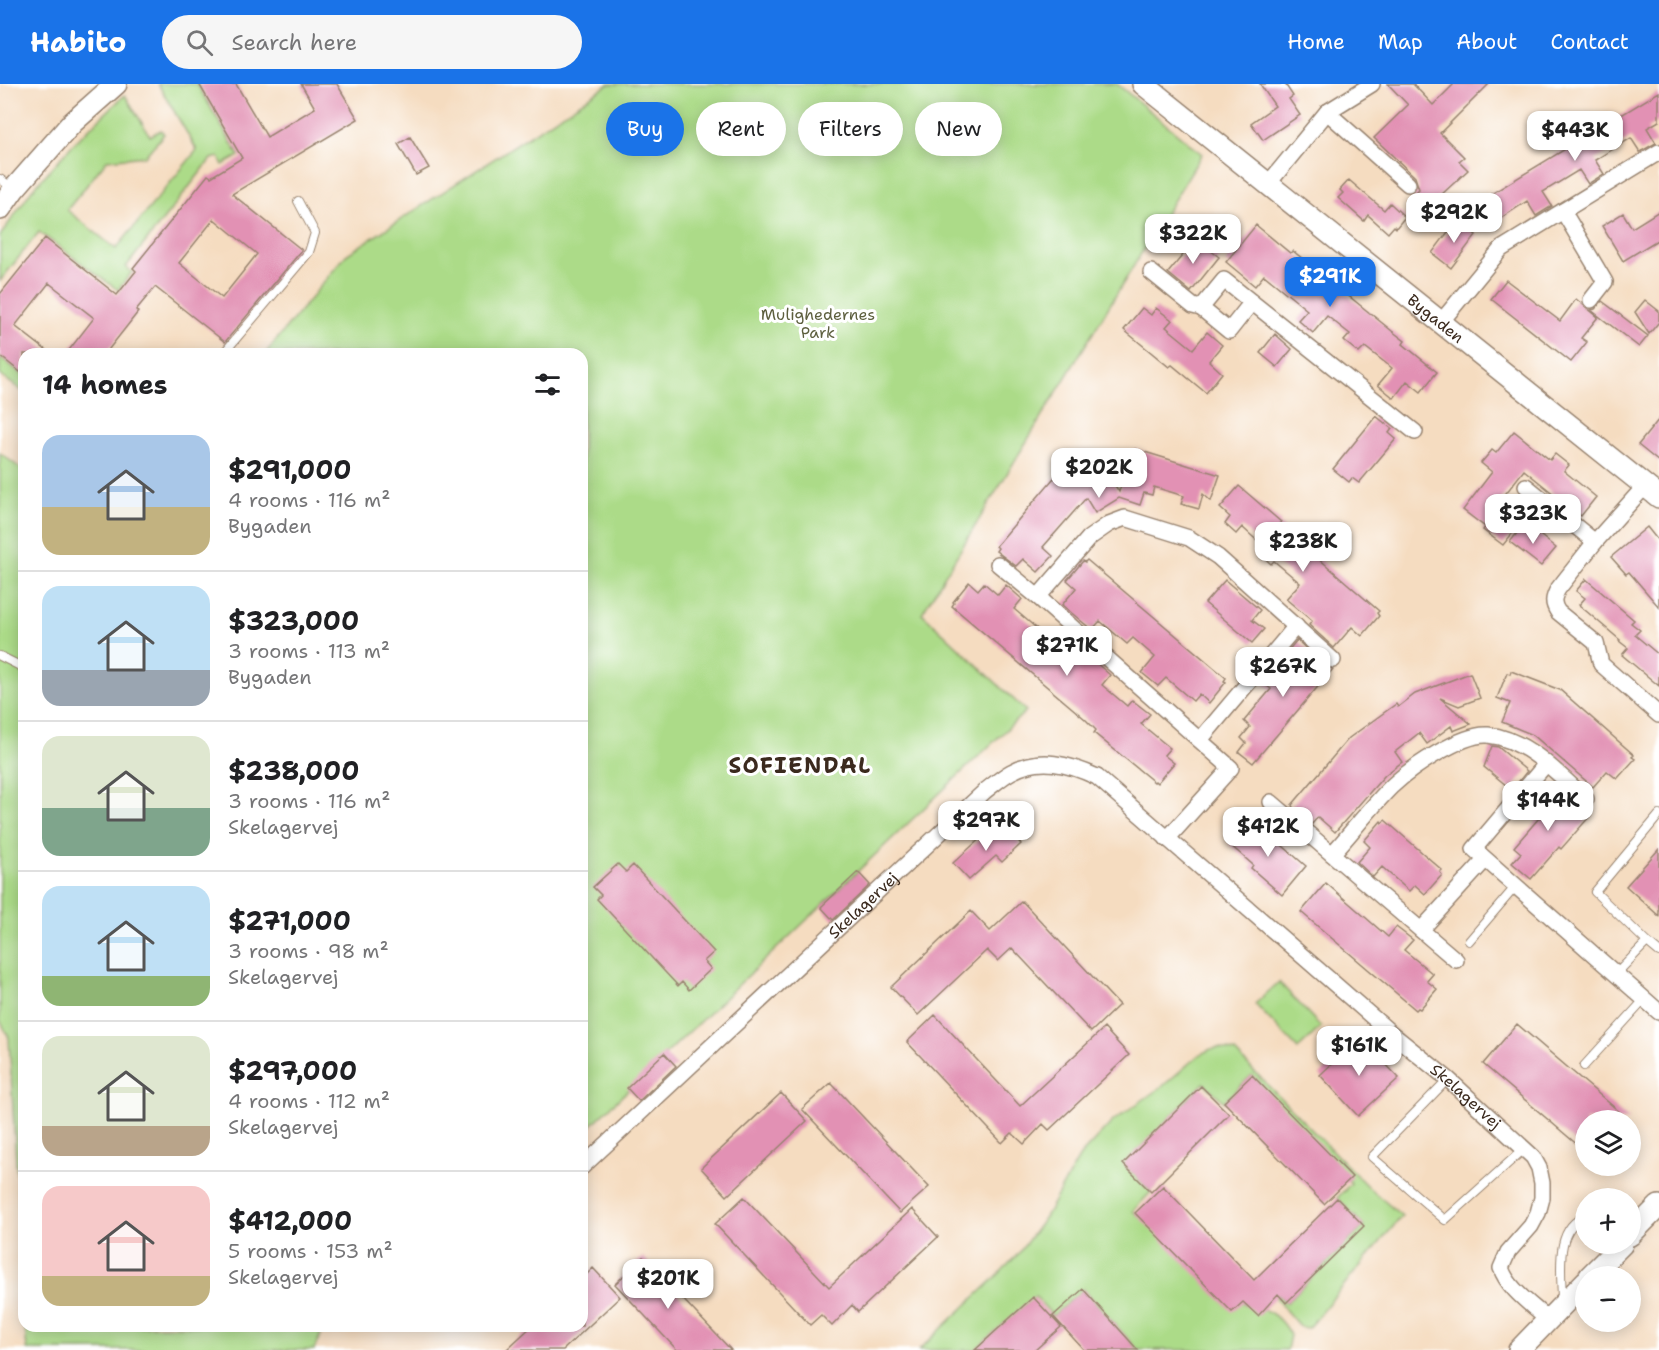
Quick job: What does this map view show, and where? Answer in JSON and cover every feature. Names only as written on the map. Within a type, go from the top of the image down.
[{"type":"street","points":[[0,209],[7,184],[116,84]]},
{"type":"street","name":"Bygaden","points":[[1143,84],[1655,493],[1595,542],[1558,589],[1554,598],[1554,606],[1558,612],[1596,643],[1601,664],[1659,715]]},
{"type":"street","points":[[1268,184],[1327,112],[1372,84]]},
{"type":"street","points":[[1327,112],[1408,184]]},
{"type":"street","points":[[1441,322],[1501,249],[1659,152]]},
{"type":"street","points":[[1563,211],[1605,282],[1591,300]]},
{"type":"street","points":[[1151,272],[1193,306],[1201,308],[1229,330],[1252,302]]},
{"type":"street","points":[[1201,308],[1224,280],[1415,432]]},
{"type":"street","points":[[1526,486],[1595,542]]},
{"type":"street","points":[[1038,597],[1089,538],[1109,524],[1125,518],[1189,538],[1200,544],[1218,557],[1333,660]]},
{"type":"street","points":[[998,564],[1231,768],[1167,839]]},
{"type":"street","points":[[1200,740],[1296,626]]},
{"type":"street","points":[[1332,854],[1393,785],[1438,752],[1464,739],[1486,735],[1525,749],[1586,799]]},
{"type":"street","name":"Skelagervej","points":[[588,1161],[985,792],[1012,771],[1035,764],[1053,763],[1075,767],[1097,777],[1525,1148],[1539,1168],[1542,1198],[1531,1226],[1508,1252],[1501,1268],[1510,1284],[1555,1312]]},
{"type":"street","points":[[1546,764],[1474,849],[1659,1012]]},
{"type":"street","points":[[1271,802],[1456,960]]},
{"type":"street","points":[[1421,930],[1485,860]]},
{"type":"street","points":[[1641,1224],[1659,1206]]},
{"type":"street","points":[[1600,1266],[1612,1254]]},
{"type":"street","points":[[1519,1350],[1575,1292]]},
{"type":"lane","points":[[228,348],[309,252],[315,233],[298,201]]},
{"type":"lane","points":[[0,656],[18,665]]},
{"type":"lane","points":[[1659,815],[1595,892],[1659,952]]},
{"type":"lane","points":[[1469,941],[1516,886]]},
{"type":"lane","points":[[1616,974],[1647,942]]},
{"type":"lane","points":[[1584,1066],[1645,999]]},
{"type":"lane","points":[[1448,1079],[1372,1157],[1445,1220],[1525,1148]]},
{"type":"lane","points":[[1555,1312],[1562,1249],[1571,1225],[1575,1223]]},
{"type":"green space","points":[[158,84],[197,84],[239,156],[223,165],[219,157],[211,159],[126,267],[132,272],[118,290],[39,232],[0,281],[0,236],[31,191],[76,141],[125,95],[150,136],[161,130],[164,134],[145,156],[107,160],[67,210],[116,249],[197,150]]},
{"type":"green space","name":"Mulighedernes Park","points":[[609,84],[1117,84],[1202,154],[922,613],[1026,711],[588,1128],[588,348],[270,348],[346,255]]},
{"type":"green space","points":[[0,357],[18,371],[18,388],[0,375]]},
{"type":"green space","points":[[0,453],[18,466],[18,1196],[9,1038],[0,1020]]},
{"type":"green space","points":[[1279,982],[1321,1027],[1298,1049],[1255,1004]]},
{"type":"green space","points":[[1219,1048],[1235,1052],[1368,1187],[1402,1216],[1308,1328],[1300,1327],[1276,1299],[1278,1295],[1286,1303],[1364,1226],[1337,1198],[1351,1183],[1252,1075],[1224,1102],[1204,1083],[1124,1164],[1151,1192],[1133,1211],[1242,1302],[1266,1311],[1278,1319],[1290,1335],[1287,1350],[1138,1350],[1083,1289],[1053,1316],[1035,1296],[975,1350],[919,1350],[1019,1253],[1045,1217],[1080,1156],[1113,1121],[1164,1085],[1199,1055]]},
{"type":"green space","points":[[26,1332],[322,1332],[314,1350],[27,1350]]},
{"type":"building","points":[[199,84],[236,84],[267,137],[315,108],[301,84],[337,84],[358,119],[232,194],[302,250],[225,342],[155,287],[110,348],[71,348],[94,318],[49,283],[15,326],[43,348],[18,348],[18,370],[0,356],[0,294],[45,238],[117,295],[136,271],[133,268],[208,175],[211,177],[242,158]],"holes":[[[214,219],[257,254],[222,298],[179,263]]]},
{"type":"building","points":[[1260,84],[1285,84],[1293,96],[1289,99],[1300,115],[1263,140],[1251,123],[1275,106]]},
{"type":"building","points":[[1388,84],[1413,84],[1433,105],[1454,84],[1489,84],[1440,133],[1464,157],[1459,161],[1468,170],[1426,209],[1412,196],[1419,189],[1415,177],[1374,138],[1408,105]]},
{"type":"building","points":[[1659,92],[1659,121],[1647,128],[1656,143],[1640,152],[1631,138],[1595,160],[1604,174],[1588,184],[1579,170],[1543,192],[1552,206],[1536,216],[1527,201],[1492,224],[1478,202]]},
{"type":"building","points":[[410,137],[429,168],[416,175],[398,144]]},
{"type":"building","points":[[1349,180],[1384,210],[1390,203],[1405,217],[1396,228],[1394,226],[1388,233],[1368,215],[1364,221],[1338,198],[1343,193],[1340,190]]},
{"type":"building","points":[[1659,211],[1659,239],[1623,261],[1602,226],[1623,213],[1632,228]]},
{"type":"building","points":[[1457,220],[1476,235],[1451,268],[1432,253]]},
{"type":"building","points":[[1256,225],[1290,253],[1293,251],[1405,341],[1403,344],[1437,372],[1421,392],[1407,381],[1394,398],[1378,385],[1392,368],[1365,347],[1359,353],[1344,341],[1350,334],[1327,316],[1313,333],[1298,320],[1307,310],[1264,275],[1255,286],[1226,262]]},
{"type":"building","points":[[1196,239],[1219,257],[1191,292],[1168,273]]},
{"type":"building","points":[[1506,280],[1560,321],[1576,299],[1598,317],[1581,338],[1587,342],[1571,362],[1491,299]]},
{"type":"building","points":[[1645,300],[1659,311],[1659,322],[1649,334],[1635,312]]},
{"type":"building","points":[[1602,301],[1648,336],[1639,347],[1591,310]]},
{"type":"building","points":[[1142,308],[1151,315],[1156,308],[1172,320],[1166,327],[1193,349],[1207,332],[1222,345],[1209,361],[1222,373],[1206,393],[1172,365],[1169,367],[1124,330]]},
{"type":"building","points":[[1275,334],[1292,349],[1277,367],[1260,353]]},
{"type":"building","points":[[1376,416],[1392,429],[1389,433],[1396,439],[1359,483],[1352,478],[1349,482],[1333,469]]},
{"type":"building","points":[[1659,419],[1659,462],[1638,445]]},
{"type":"building","points":[[1514,431],[1550,460],[1555,454],[1569,465],[1564,471],[1596,497],[1581,516],[1524,470],[1492,511],[1516,529],[1503,545],[1483,530],[1485,527],[1463,510],[1492,472],[1481,463],[1492,450],[1496,453]]},
{"type":"building","points":[[1135,449],[1220,475],[1211,501],[1203,494],[1199,509],[1181,504],[1184,496],[1154,487],[1152,495],[1144,493],[1140,505],[1119,498],[1095,513],[1086,498],[1043,547],[1053,556],[1038,572],[1023,559],[1016,566],[996,551],[998,548],[996,546],[1053,479],[1095,453],[1119,492],[1131,452],[1134,453]]},
{"type":"building","points":[[1239,486],[1379,611],[1377,613],[1379,616],[1362,636],[1352,627],[1334,648],[1309,625],[1312,621],[1286,599],[1300,583],[1274,561],[1271,564],[1258,552],[1263,546],[1242,527],[1236,534],[1225,524],[1230,517],[1220,508]]},
{"type":"building","points":[[1525,523],[1556,548],[1541,566],[1510,542]]},
{"type":"building","points":[[1647,527],[1659,542],[1659,607],[1629,572],[1626,574],[1611,557]]},
{"type":"building","points":[[1087,560],[1226,678],[1224,681],[1226,682],[1209,703],[1199,694],[1193,701],[1166,678],[1158,686],[1142,673],[1155,657],[1133,638],[1127,644],[1100,621],[1092,630],[1062,605],[1076,588],[1067,580],[1083,561]]},
{"type":"building","points":[[1586,579],[1634,620],[1631,623],[1640,630],[1635,635],[1659,655],[1659,686],[1622,655],[1628,648],[1579,605],[1585,598],[1576,591]]},
{"type":"building","points":[[1225,580],[1260,610],[1252,620],[1264,629],[1252,643],[1205,603]]},
{"type":"building","points":[[969,582],[978,590],[984,583],[998,595],[1006,585],[1022,599],[1014,609],[1063,651],[1071,641],[1110,675],[1102,685],[1127,706],[1132,700],[1150,714],[1141,724],[1170,748],[1164,755],[1174,763],[1157,783],[1094,733],[1096,730],[1085,719],[952,606]]},
{"type":"building","points":[[1297,640],[1326,667],[1333,669],[1253,763],[1239,752],[1246,743],[1241,738],[1250,727],[1244,721],[1271,689],[1262,682]]},
{"type":"building","points":[[1511,671],[1560,690],[1634,755],[1632,757],[1635,759],[1617,779],[1607,771],[1593,787],[1533,735],[1502,722],[1510,703],[1497,698],[1507,673],[1510,674]]},
{"type":"building","points":[[1470,673],[1480,698],[1459,706],[1440,698],[1471,724],[1453,731],[1451,726],[1427,744],[1419,733],[1395,752],[1402,762],[1385,775],[1335,832],[1318,817],[1312,824],[1293,808],[1292,805],[1349,738],[1396,704],[1398,707],[1415,694]]},
{"type":"building","points":[[1492,746],[1498,747],[1527,771],[1512,790],[1484,767]]},
{"type":"building","points":[[1538,789],[1559,808],[1569,796],[1580,807],[1587,808],[1591,815],[1531,879],[1512,863],[1521,853],[1514,847],[1539,818],[1527,802]]},
{"type":"building","points":[[1385,820],[1442,870],[1440,872],[1442,875],[1425,894],[1415,885],[1409,891],[1382,867],[1373,877],[1357,862],[1370,847],[1364,841],[1381,821],[1382,823]]},
{"type":"building","points":[[1246,825],[1256,834],[1262,828],[1306,866],[1282,895],[1251,868],[1253,865],[1229,844]]},
{"type":"building","points":[[993,827],[1003,837],[1009,831],[1021,844],[1002,862],[996,856],[969,880],[953,863]]},
{"type":"building","points":[[1659,849],[1659,916],[1626,886]]},
{"type":"building","points":[[618,864],[626,872],[633,865],[714,952],[704,961],[711,969],[689,990],[682,982],[678,986],[597,899],[601,895],[593,887]]},
{"type":"building","points":[[858,872],[870,885],[833,920],[821,907]]},
{"type":"building","points":[[1326,883],[1388,937],[1396,927],[1413,940],[1404,950],[1433,974],[1427,981],[1437,989],[1420,1009],[1416,1010],[1301,912]]},
{"type":"building","points":[[1022,901],[1119,1005],[1091,1032],[1012,948],[998,961],[987,950],[918,1015],[891,987],[971,911],[990,931]]},
{"type":"building","points":[[935,1015],[1020,1106],[1104,1028],[1129,1055],[1049,1130],[1043,1124],[1024,1144],[1012,1133],[1002,1143],[907,1042]]},
{"type":"building","points":[[1517,1024],[1617,1110],[1575,1110],[1575,1143],[1483,1064]]},
{"type":"building","points":[[1360,1037],[1399,1078],[1358,1116],[1320,1075]]},
{"type":"building","points":[[664,1053],[676,1066],[639,1101],[627,1088]]},
{"type":"building","points":[[1252,1075],[1352,1177],[1324,1204],[1224,1102]]},
{"type":"building","points":[[831,1083],[929,1187],[900,1213],[802,1109]]},
{"type":"building","points":[[1201,1086],[1229,1114],[1151,1192],[1123,1164]]},
{"type":"building","points":[[781,1093],[807,1121],[727,1196],[701,1168]]},
{"type":"building","points":[[1163,1186],[1254,1280],[1337,1198],[1364,1226],[1286,1303],[1278,1294],[1258,1316],[1243,1302],[1232,1312],[1135,1213]]},
{"type":"building","points":[[744,1197],[829,1287],[912,1209],[938,1237],[858,1312],[852,1305],[832,1326],[821,1315],[810,1325],[715,1224]]},
{"type":"building","points":[[643,1257],[731,1350],[677,1350],[615,1284]]},
{"type":"building","points":[[593,1268],[620,1297],[588,1327],[588,1273]]},
{"type":"building","points":[[1083,1289],[1138,1350],[1084,1350],[1053,1316]]},
{"type":"building","points":[[1033,1297],[1061,1327],[1035,1350],[975,1350]]},
{"type":"building","points":[[526,1332],[582,1332],[563,1350],[506,1350]]},
{"type":"district","name":"SOFIENDAL","points":[[800,765]]}]
